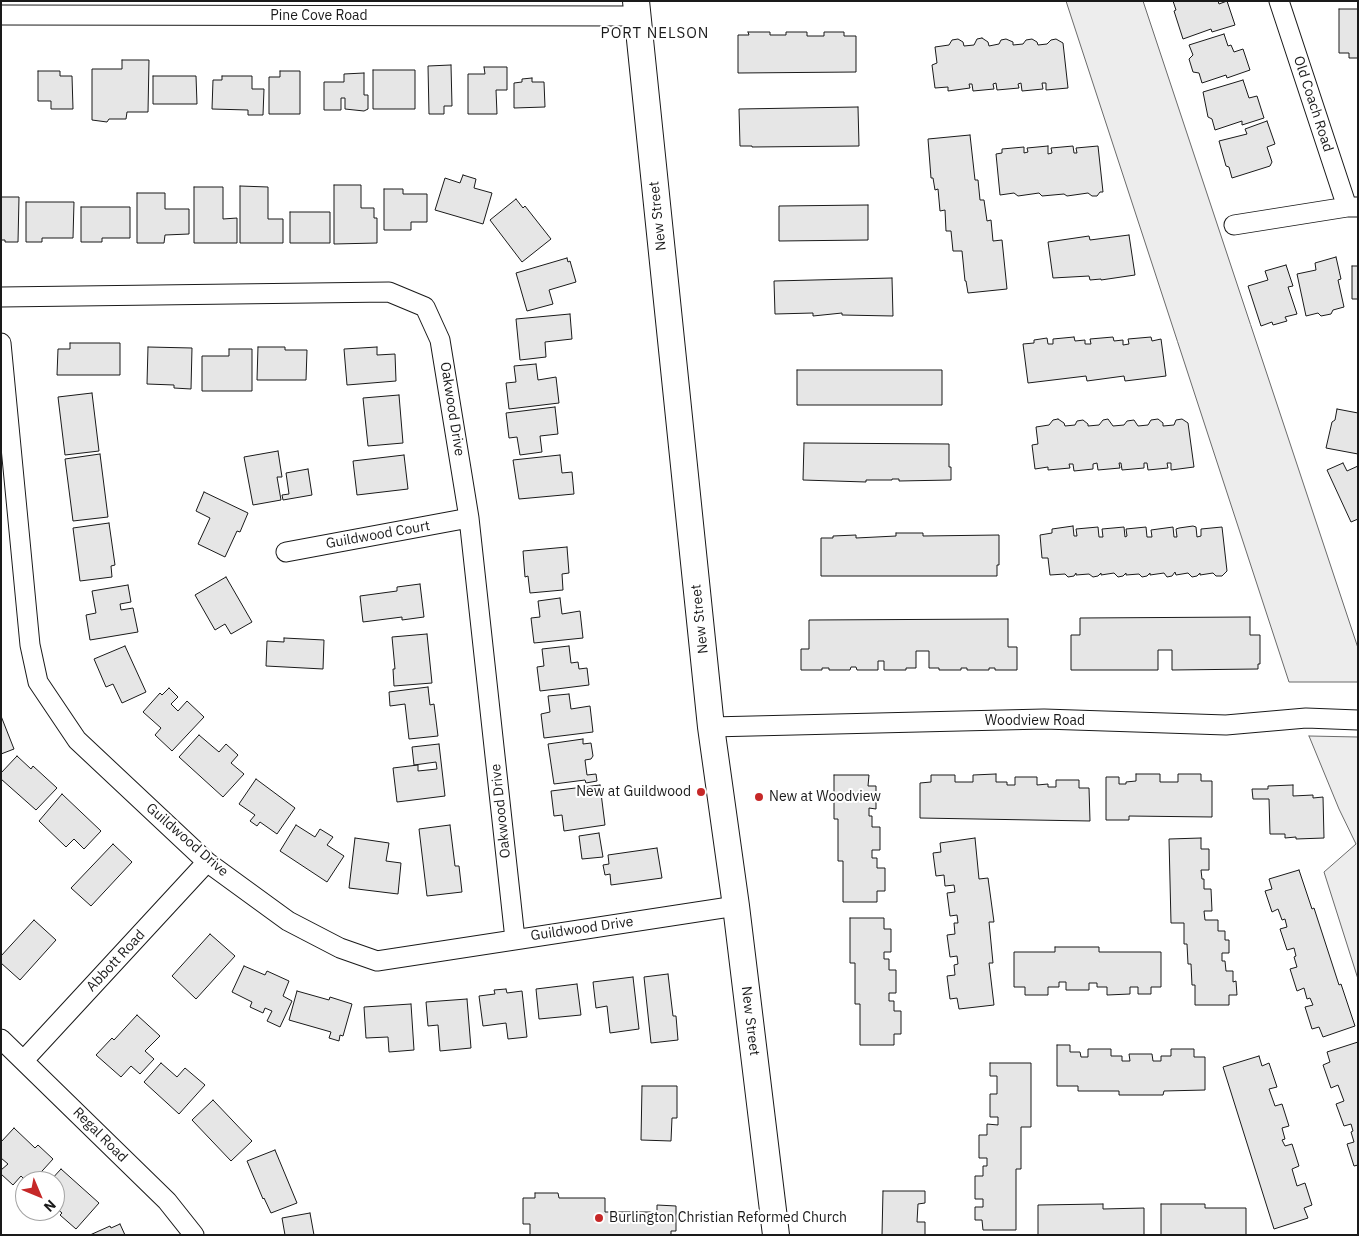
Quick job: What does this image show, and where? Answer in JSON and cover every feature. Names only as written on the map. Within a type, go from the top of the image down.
[{"type":"main road","name":"New Street","points":[[636,9],[711,727],[736,906],[776,1235]]},
{"type":"street","name":"Old Coach Road","points":[[1279,1],[1353,207]]},
{"type":"street","name":"Pine Cove Road","points":[[1,15],[636,9]]},
{"type":"street","points":[[1234,225],[1353,207]]},
{"type":"street","name":"Oakwood Drive","points":[[1,297],[389,292],[425,307],[440,340],[470,518],[515,939]]},
{"type":"street","name":"Guildwood Drive","points":[[1,343],[30,645],[38,682],[77,740],[207,862],[288,921],[340,948],[377,961],[736,906]]},
{"type":"street","name":"Guildwood Court","points":[[286,552],[470,518]]},
{"type":"street","name":"Woodview Road","points":[[711,727],[1044,719],[1226,725],[1306,718],[1358,720]]},
{"type":"street","name":"Abbott Road","points":[[24,1060],[207,862]]},
{"type":"street","name":"Regal Road","points":[[1,1039],[167,1201],[194,1235]]},
{"type":"shaded area","points":[[1066,1],[1143,1],[1358,648],[1358,682],[1289,682]]},
{"type":"shaded area","points":[[1309,736],[1358,737],[1358,979],[1324,872],[1356,844],[1339,809]]},
{"type":"building","points":[[1173,1],[1218,1],[1219,4],[1227,1],[1235,25],[1212,32],[1211,29],[1183,39],[1174,11],[1176,10]]},
{"type":"building","points":[[1339,9],[1358,9],[1358,58],[1349,58],[1349,53],[1339,53]]},
{"type":"building","points":[[748,32],[770,32],[770,35],[786,35],[786,32],[807,32],[807,36],[824,36],[824,32],[844,32],[844,36],[856,36],[856,72],[738,73],[738,35],[749,35]]},
{"type":"building","points":[[1224,34],[1228,46],[1231,45],[1234,52],[1243,49],[1250,70],[1227,78],[1226,75],[1202,83],[1199,73],[1193,72],[1189,59],[1193,55],[1189,45]]},
{"type":"building","points":[[982,38],[988,42],[989,46],[999,44],[1001,40],[1006,39],[1013,42],[1013,45],[1023,44],[1026,40],[1032,39],[1038,45],[1047,44],[1051,40],[1056,39],[1063,43],[1068,88],[1046,90],[1046,83],[1042,83],[1043,89],[1022,91],[1021,83],[1018,84],[1019,88],[997,90],[996,83],[993,84],[994,89],[973,91],[972,84],[969,84],[970,88],[948,91],[948,87],[935,88],[932,65],[937,63],[935,47],[949,45],[952,40],[958,39],[963,42],[964,46],[974,45],[977,39]]},
{"type":"building","points":[[122,60],[149,60],[148,112],[127,112],[126,119],[109,119],[107,122],[92,120],[92,69],[122,69]]},
{"type":"building","points":[[451,65],[452,106],[444,106],[444,114],[429,114],[428,66]]},
{"type":"building","points":[[484,67],[507,67],[507,90],[496,90],[497,114],[468,114],[468,74],[485,74]]},
{"type":"building","points":[[373,70],[415,70],[415,109],[373,109]]},
{"type":"building","points":[[38,71],[60,71],[60,76],[72,76],[73,109],[51,109],[51,101],[38,101]]},
{"type":"building","points":[[280,71],[300,71],[300,114],[269,114],[269,77],[280,77]]},
{"type":"building","points":[[364,73],[364,95],[368,95],[368,109],[364,111],[345,109],[345,98],[341,98],[341,110],[324,110],[324,82],[344,82],[344,74]]},
{"type":"building","points":[[153,76],[196,76],[197,104],[153,104]]},
{"type":"building","points":[[222,76],[252,76],[252,89],[264,89],[263,115],[248,115],[248,110],[212,109],[213,80],[222,80]]},
{"type":"building","points":[[532,78],[532,82],[544,82],[545,107],[514,108],[514,83],[522,82],[522,79]]},
{"type":"building","points":[[1243,80],[1249,98],[1257,96],[1264,118],[1242,125],[1242,121],[1215,130],[1212,119],[1208,117],[1203,92]]},
{"type":"building","points":[[858,107],[859,146],[740,146],[739,109]]},
{"type":"building","points":[[1267,121],[1275,144],[1267,147],[1272,162],[1270,166],[1232,178],[1229,167],[1226,166],[1219,141],[1247,134],[1245,129]]},
{"type":"building","points":[[970,135],[975,180],[978,180],[980,200],[984,200],[987,221],[991,220],[993,241],[1002,240],[1007,289],[968,293],[962,251],[953,251],[951,231],[946,231],[945,210],[940,211],[938,189],[935,190],[933,178],[931,178],[928,139]]},
{"type":"building","points":[[1048,146],[1048,154],[1052,153],[1051,148],[1073,146],[1074,153],[1077,153],[1076,148],[1098,146],[1103,192],[1100,192],[1097,196],[1092,196],[1088,193],[1067,196],[1064,194],[1042,196],[1039,193],[1018,196],[1014,193],[1000,195],[996,154],[1002,153],[1002,149],[1024,147],[1024,153],[1028,152],[1027,148]]},
{"type":"building","points":[[463,175],[476,179],[474,188],[492,193],[483,224],[435,210],[445,178],[460,183]]},
{"type":"building","points":[[334,185],[361,185],[361,208],[374,208],[374,218],[377,218],[377,243],[334,244]]},
{"type":"building","points":[[240,186],[268,187],[268,219],[283,219],[283,243],[240,243]]},
{"type":"building","points":[[194,187],[223,187],[223,219],[237,218],[237,243],[194,243]]},
{"type":"building","points":[[384,189],[403,189],[403,194],[427,194],[427,222],[411,222],[411,230],[384,230]]},
{"type":"building","points":[[137,193],[165,193],[165,209],[189,209],[189,234],[165,235],[164,243],[137,243]]},
{"type":"building","points":[[1,197],[19,197],[18,242],[5,242],[5,240],[1,240]]},
{"type":"building","points":[[516,199],[523,208],[525,206],[551,239],[522,262],[490,220]]},
{"type":"building","points":[[26,202],[74,202],[73,238],[42,238],[42,242],[26,242]]},
{"type":"building","points":[[868,205],[868,240],[779,241],[779,206]]},
{"type":"building","points":[[81,207],[130,207],[130,238],[102,238],[102,242],[81,242]]},
{"type":"building","points":[[290,212],[330,212],[330,243],[290,243]]},
{"type":"building","points":[[1129,235],[1135,275],[1101,280],[1090,280],[1089,276],[1053,278],[1048,242],[1089,236],[1090,240]]},
{"type":"building","points":[[1336,257],[1341,279],[1338,280],[1344,307],[1333,310],[1331,314],[1321,316],[1318,313],[1306,316],[1297,274],[1316,270],[1315,263]]},
{"type":"building","points":[[567,258],[568,262],[570,261],[576,282],[549,290],[553,304],[527,311],[516,273]]},
{"type":"building","points":[[1286,265],[1293,286],[1288,287],[1297,314],[1285,317],[1287,321],[1273,325],[1272,322],[1261,326],[1248,286],[1268,280],[1265,271]]},
{"type":"building","points":[[1352,266],[1358,266],[1358,299],[1352,299]]},
{"type":"building","points":[[892,278],[893,316],[842,315],[842,313],[813,316],[813,313],[775,314],[774,281]]},
{"type":"building","points":[[570,314],[572,339],[545,342],[546,357],[520,360],[516,319]]},
{"type":"building","points":[[1074,337],[1075,341],[1085,340],[1085,344],[1091,344],[1090,339],[1113,337],[1114,341],[1123,340],[1123,345],[1129,344],[1128,339],[1151,337],[1152,341],[1161,339],[1166,376],[1125,381],[1124,376],[1087,381],[1086,376],[1028,383],[1023,344],[1034,343],[1034,340],[1047,338],[1048,344],[1053,344],[1053,339]]},
{"type":"building","points":[[70,343],[120,343],[120,375],[57,375],[58,349],[70,349]]},
{"type":"building","points":[[148,347],[192,348],[191,389],[174,388],[174,385],[147,384]]},
{"type":"building","points":[[258,347],[285,347],[285,350],[307,350],[306,380],[257,380]]},
{"type":"building","points":[[377,347],[377,355],[395,354],[396,381],[347,385],[344,349]]},
{"type":"building","points":[[229,349],[252,349],[252,391],[202,391],[202,356],[229,356]]},
{"type":"building","points":[[536,364],[538,380],[556,377],[559,403],[509,409],[506,383],[516,382],[514,366]]},
{"type":"building","points":[[797,370],[942,370],[942,405],[797,405]]},
{"type":"building","points":[[92,393],[99,451],[65,455],[58,397]]},
{"type":"building","points":[[399,395],[403,443],[368,446],[363,398]]},
{"type":"building","points":[[555,407],[558,434],[540,436],[542,452],[520,455],[517,437],[509,438],[506,413]]},
{"type":"building","points":[[1337,409],[1358,413],[1358,454],[1326,448]]},
{"type":"building","points":[[1058,419],[1065,426],[1075,425],[1077,421],[1083,420],[1088,426],[1099,425],[1103,420],[1108,419],[1113,426],[1124,425],[1127,421],[1134,420],[1138,426],[1148,425],[1151,420],[1158,419],[1163,423],[1163,426],[1174,425],[1176,420],[1182,419],[1188,423],[1194,467],[1171,470],[1171,463],[1167,463],[1168,468],[1148,470],[1147,463],[1144,463],[1144,468],[1122,470],[1121,463],[1119,463],[1120,468],[1098,470],[1097,463],[1093,464],[1093,469],[1074,471],[1073,464],[1069,464],[1070,468],[1048,470],[1048,467],[1035,469],[1032,445],[1038,444],[1036,427],[1049,425],[1053,420]]},
{"type":"building","points":[[804,443],[949,444],[951,480],[899,481],[899,479],[892,479],[866,480],[866,482],[803,480]]},
{"type":"building","points":[[278,451],[282,477],[277,477],[281,500],[253,505],[244,457]]},
{"type":"building","points":[[100,454],[108,517],[73,521],[65,459]]},
{"type":"building","points":[[404,455],[408,489],[357,495],[353,461]]},
{"type":"building","points":[[560,455],[562,473],[572,472],[574,494],[519,499],[513,460]]},
{"type":"building","points":[[1343,463],[1347,471],[1358,466],[1358,519],[1351,522],[1327,470]]},
{"type":"building","points":[[308,469],[312,495],[283,500],[282,495],[289,494],[286,473]]},
{"type":"building","points":[[204,492],[248,513],[240,532],[237,531],[225,557],[198,544],[210,518],[196,511]]},
{"type":"building","points":[[109,523],[115,565],[111,566],[112,577],[80,581],[73,528]]},
{"type":"building","points":[[1073,526],[1074,536],[1077,536],[1076,529],[1098,527],[1099,537],[1103,537],[1102,529],[1124,527],[1125,537],[1127,536],[1126,529],[1146,527],[1147,537],[1152,537],[1151,530],[1173,527],[1174,537],[1177,537],[1176,529],[1193,526],[1196,527],[1197,537],[1201,536],[1201,529],[1222,527],[1227,571],[1222,576],[1216,576],[1213,573],[1200,575],[1200,573],[1192,577],[1188,573],[1176,575],[1175,572],[1172,576],[1167,577],[1164,573],[1150,575],[1150,573],[1142,577],[1139,574],[1126,575],[1126,573],[1118,577],[1114,573],[1101,575],[1101,573],[1093,577],[1089,574],[1076,575],[1076,573],[1074,576],[1068,577],[1065,574],[1050,575],[1048,558],[1042,558],[1040,535],[1052,533],[1052,529]]},
{"type":"building","points":[[896,533],[923,533],[923,536],[999,535],[997,576],[821,576],[821,538],[856,535],[856,538],[896,536]]},
{"type":"building","points":[[567,547],[569,573],[562,574],[563,590],[530,593],[528,576],[525,577],[523,551]]},
{"type":"building","points":[[226,577],[252,622],[231,634],[225,624],[215,630],[195,595]]},
{"type":"building","points":[[420,584],[424,617],[402,620],[402,617],[363,622],[360,596],[397,591],[397,587]]},
{"type":"building","points":[[128,585],[131,602],[120,604],[121,610],[133,608],[138,632],[90,640],[86,615],[96,613],[92,591]]},
{"type":"building","points":[[560,598],[562,614],[580,611],[583,638],[534,643],[531,618],[540,617],[538,601]]},
{"type":"building","points":[[1250,617],[1250,635],[1260,635],[1260,664],[1258,664],[1258,669],[1172,670],[1172,650],[1158,650],[1158,670],[1071,670],[1071,635],[1080,635],[1080,618]]},
{"type":"building","points":[[1008,619],[1008,647],[1017,647],[1017,670],[995,670],[995,668],[989,668],[989,670],[967,670],[967,668],[961,668],[961,670],[939,670],[939,668],[929,668],[929,651],[916,651],[916,668],[906,668],[906,670],[884,670],[884,661],[878,661],[878,670],[857,670],[856,667],[851,667],[850,670],[822,668],[822,670],[801,670],[801,649],[809,649],[809,620]]},
{"type":"building","points":[[427,634],[432,683],[394,686],[393,669],[395,669],[392,637]]},
{"type":"building","points":[[284,638],[324,640],[323,669],[266,666],[267,641],[284,642]]},
{"type":"building","points":[[125,646],[146,692],[122,703],[113,684],[106,687],[94,659]]},
{"type":"building","points":[[569,646],[571,663],[578,662],[579,669],[587,668],[589,685],[540,691],[537,667],[544,666],[542,649]]},
{"type":"building","points":[[428,687],[430,705],[434,704],[438,736],[409,739],[405,704],[390,706],[389,692]]},
{"type":"building","points":[[169,688],[178,697],[171,704],[178,711],[187,701],[204,717],[172,751],[155,735],[161,728],[143,712],[160,693],[162,695]]},
{"type":"building","points":[[569,694],[571,709],[590,706],[593,732],[544,738],[541,714],[550,712],[548,696]]},
{"type":"building","points":[[1,716],[14,749],[1,754]]},
{"type":"building","points":[[199,735],[219,752],[226,744],[238,755],[231,763],[244,774],[223,797],[179,757]]},
{"type":"building","points":[[583,739],[583,744],[591,743],[593,756],[591,759],[585,760],[587,775],[596,774],[597,781],[586,783],[585,780],[554,784],[548,744]]},
{"type":"building","points":[[439,744],[445,796],[397,802],[393,768],[418,765],[418,771],[437,769],[436,762],[414,765],[412,747]]},
{"type":"building","points":[[17,756],[31,769],[33,766],[57,788],[36,810],[1,779],[1,773]]},
{"type":"building","points":[[996,774],[996,782],[1007,782],[1007,785],[1015,785],[1015,777],[1037,777],[1037,785],[1048,784],[1048,787],[1056,787],[1056,780],[1079,780],[1079,788],[1089,788],[1090,821],[920,818],[920,783],[931,782],[931,775],[955,775],[955,782],[973,782],[973,775]]},
{"type":"building","points":[[1136,774],[1160,774],[1160,782],[1178,782],[1178,774],[1201,774],[1201,781],[1212,781],[1212,817],[1129,816],[1129,820],[1106,820],[1106,777],[1119,777],[1119,784],[1126,784],[1126,782],[1136,781]]},
{"type":"building","points":[[834,775],[869,775],[868,786],[876,786],[876,809],[869,808],[869,816],[872,816],[872,827],[880,827],[880,850],[872,850],[872,858],[877,858],[877,868],[885,868],[885,891],[877,891],[877,902],[843,902],[843,861],[838,861],[838,819],[834,819]]},
{"type":"building","points":[[256,779],[295,808],[277,834],[260,822],[257,826],[250,821],[255,815],[239,804]]},
{"type":"building","points":[[600,785],[605,825],[564,831],[562,815],[554,816],[551,791]]},
{"type":"building","points":[[1293,785],[1293,796],[1313,795],[1313,798],[1323,797],[1324,838],[1296,839],[1296,837],[1285,838],[1285,834],[1270,834],[1269,799],[1253,799],[1252,789],[1268,789],[1268,786]]},
{"type":"building","points":[[62,794],[101,831],[84,849],[74,839],[66,847],[39,821]]},
{"type":"building","points":[[296,825],[315,837],[320,829],[333,837],[327,845],[344,856],[327,882],[280,851]]},
{"type":"building","points":[[450,825],[455,866],[459,866],[462,892],[427,896],[419,829]]},
{"type":"building","points":[[599,833],[603,857],[582,859],[579,836]]},
{"type":"building","points":[[355,838],[389,843],[386,861],[401,863],[398,894],[349,888]]},
{"type":"building","points":[[975,838],[979,879],[988,878],[994,922],[989,922],[993,963],[989,963],[994,1005],[959,1009],[957,998],[950,999],[947,976],[955,975],[954,965],[958,964],[957,956],[950,957],[947,935],[955,934],[954,923],[958,923],[957,915],[950,916],[947,893],[955,892],[954,885],[945,886],[944,875],[936,876],[933,853],[941,852],[940,843]]},
{"type":"building","points":[[1201,838],[1201,849],[1209,849],[1209,870],[1201,870],[1202,879],[1204,879],[1204,889],[1211,889],[1212,911],[1204,911],[1205,920],[1218,920],[1218,931],[1225,931],[1225,940],[1229,940],[1229,953],[1222,953],[1222,961],[1225,961],[1226,971],[1233,971],[1233,982],[1236,981],[1237,995],[1229,995],[1229,1005],[1195,1005],[1195,985],[1192,985],[1191,964],[1188,964],[1187,944],[1184,944],[1184,923],[1171,923],[1169,839]]},
{"type":"building","points":[[113,844],[132,862],[91,906],[71,888]]},
{"type":"building","points":[[657,848],[662,878],[611,885],[610,874],[605,875],[603,865],[609,864],[608,855]]},
{"type":"building","points":[[1299,870],[1355,1026],[1323,1037],[1319,1027],[1312,1029],[1305,1007],[1313,1005],[1310,998],[1307,999],[1304,988],[1297,991],[1290,969],[1297,967],[1294,948],[1287,950],[1280,929],[1287,927],[1285,919],[1282,920],[1278,909],[1272,912],[1265,891],[1272,889],[1269,879]]},
{"type":"building","points":[[850,918],[884,918],[884,929],[891,929],[891,952],[884,952],[884,959],[889,959],[889,970],[896,970],[896,993],[889,993],[889,1001],[894,1001],[894,1011],[901,1011],[901,1034],[894,1034],[894,1045],[860,1045],[860,1004],[855,1004],[855,963],[850,963]]},
{"type":"building","points":[[34,920],[56,940],[20,980],[1,963],[1,956]]},
{"type":"building","points":[[210,934],[235,956],[196,999],[172,976]]},
{"type":"building","points":[[1055,947],[1099,947],[1099,952],[1161,952],[1161,987],[1151,987],[1151,994],[1138,994],[1138,987],[1130,987],[1130,994],[1107,995],[1107,987],[1097,987],[1097,983],[1089,983],[1089,990],[1066,990],[1066,982],[1059,982],[1059,987],[1048,987],[1048,995],[1025,995],[1025,987],[1014,987],[1014,952],[1055,952]]},
{"type":"building","points":[[244,966],[265,975],[267,971],[289,981],[283,996],[292,1001],[280,1027],[267,1021],[272,1011],[265,1008],[263,1013],[250,1007],[252,1002],[232,992]]},
{"type":"building","points":[[668,974],[673,1016],[676,1016],[678,1040],[651,1043],[644,977]]},
{"type":"building","points":[[633,977],[639,1029],[610,1033],[607,1006],[596,1008],[593,982]]},
{"type":"building","points":[[577,984],[581,1015],[539,1019],[536,989]]},
{"type":"building","points":[[506,989],[507,993],[522,991],[527,1037],[508,1039],[506,1023],[483,1026],[479,996],[495,994],[494,990]]},
{"type":"building","points":[[297,991],[329,1000],[330,997],[352,1004],[343,1036],[340,1035],[339,1041],[329,1038],[331,1032],[289,1020]]},
{"type":"building","points":[[467,999],[471,1048],[440,1051],[438,1025],[428,1026],[426,1002]]},
{"type":"building","points":[[411,1004],[414,1050],[389,1052],[388,1037],[366,1038],[364,1007]]},
{"type":"building","points":[[137,1015],[160,1036],[145,1051],[154,1059],[140,1074],[131,1066],[121,1077],[96,1055],[112,1038],[114,1040]]},
{"type":"building","points":[[1358,1042],[1358,1165],[1354,1166],[1347,1144],[1354,1142],[1351,1124],[1344,1126],[1336,1104],[1344,1101],[1338,1085],[1331,1088],[1323,1065],[1330,1062],[1327,1052]]},
{"type":"building","points":[[1057,1045],[1070,1045],[1070,1052],[1080,1052],[1081,1057],[1088,1057],[1088,1049],[1111,1049],[1111,1056],[1122,1056],[1122,1061],[1130,1061],[1129,1054],[1152,1054],[1153,1061],[1161,1061],[1161,1056],[1171,1056],[1171,1049],[1194,1049],[1194,1057],[1205,1057],[1205,1090],[1164,1091],[1163,1095],[1119,1095],[1119,1091],[1078,1091],[1078,1086],[1057,1086]]},
{"type":"building","points":[[1259,1056],[1262,1066],[1269,1063],[1277,1087],[1269,1089],[1275,1106],[1282,1104],[1289,1126],[1282,1128],[1285,1139],[1282,1140],[1285,1146],[1292,1144],[1299,1166],[1292,1169],[1297,1186],[1305,1183],[1312,1205],[1304,1208],[1308,1218],[1274,1229],[1223,1067]]},
{"type":"building","points":[[161,1063],[177,1077],[185,1068],[205,1085],[179,1114],[144,1082]]},
{"type":"building","points":[[990,1063],[1031,1063],[1031,1127],[1021,1127],[1021,1169],[1016,1169],[1016,1230],[983,1230],[982,1220],[975,1220],[975,1207],[983,1207],[983,1199],[975,1199],[975,1176],[983,1176],[983,1166],[987,1166],[987,1158],[979,1158],[979,1135],[987,1135],[987,1124],[998,1125],[998,1117],[990,1117],[990,1094],[997,1094],[997,1076],[990,1076]]},
{"type":"building","points":[[642,1086],[677,1086],[677,1118],[672,1118],[671,1141],[641,1140]]},
{"type":"building","points":[[213,1100],[252,1141],[231,1161],[192,1120]]},
{"type":"building","points":[[14,1128],[35,1148],[38,1145],[53,1159],[42,1171],[15,1171],[15,1183],[13,1185],[1,1174],[1,1170],[8,1164],[1,1158],[1,1142]]},
{"type":"building","points":[[275,1150],[297,1203],[271,1213],[247,1161]]},
{"type":"building","points":[[65,1173],[99,1203],[76,1229],[65,1219]]},
{"type":"building","points":[[883,1191],[925,1191],[925,1203],[918,1204],[917,1222],[925,1222],[925,1235],[882,1235]]},
{"type":"building","name":"Burlington Christian Reformed Church","points":[[535,1193],[558,1193],[559,1198],[605,1198],[605,1212],[657,1212],[657,1205],[676,1206],[676,1231],[671,1231],[671,1235],[530,1235],[530,1224],[523,1224],[523,1198],[535,1198]]},
{"type":"building","points":[[1103,1204],[1103,1209],[1144,1208],[1144,1235],[1038,1235],[1038,1205]]},
{"type":"building","points":[[1161,1204],[1205,1204],[1205,1208],[1246,1208],[1246,1235],[1161,1235]]},
{"type":"building","points":[[310,1213],[314,1235],[285,1235],[282,1218]]},
{"type":"building","points":[[120,1224],[125,1235],[90,1235],[110,1226],[111,1228]]},
{"type":"place","name":"New at Guildwood","points":[[701,792]]},
{"type":"place","name":"New at Woodview","points":[[759,797]]},
{"type":"place","name":"Burlington Christian Reformed Church","points":[[599,1218]]},
{"type":"district","name":"PORT NELSON","points":[[655,34]]}]
